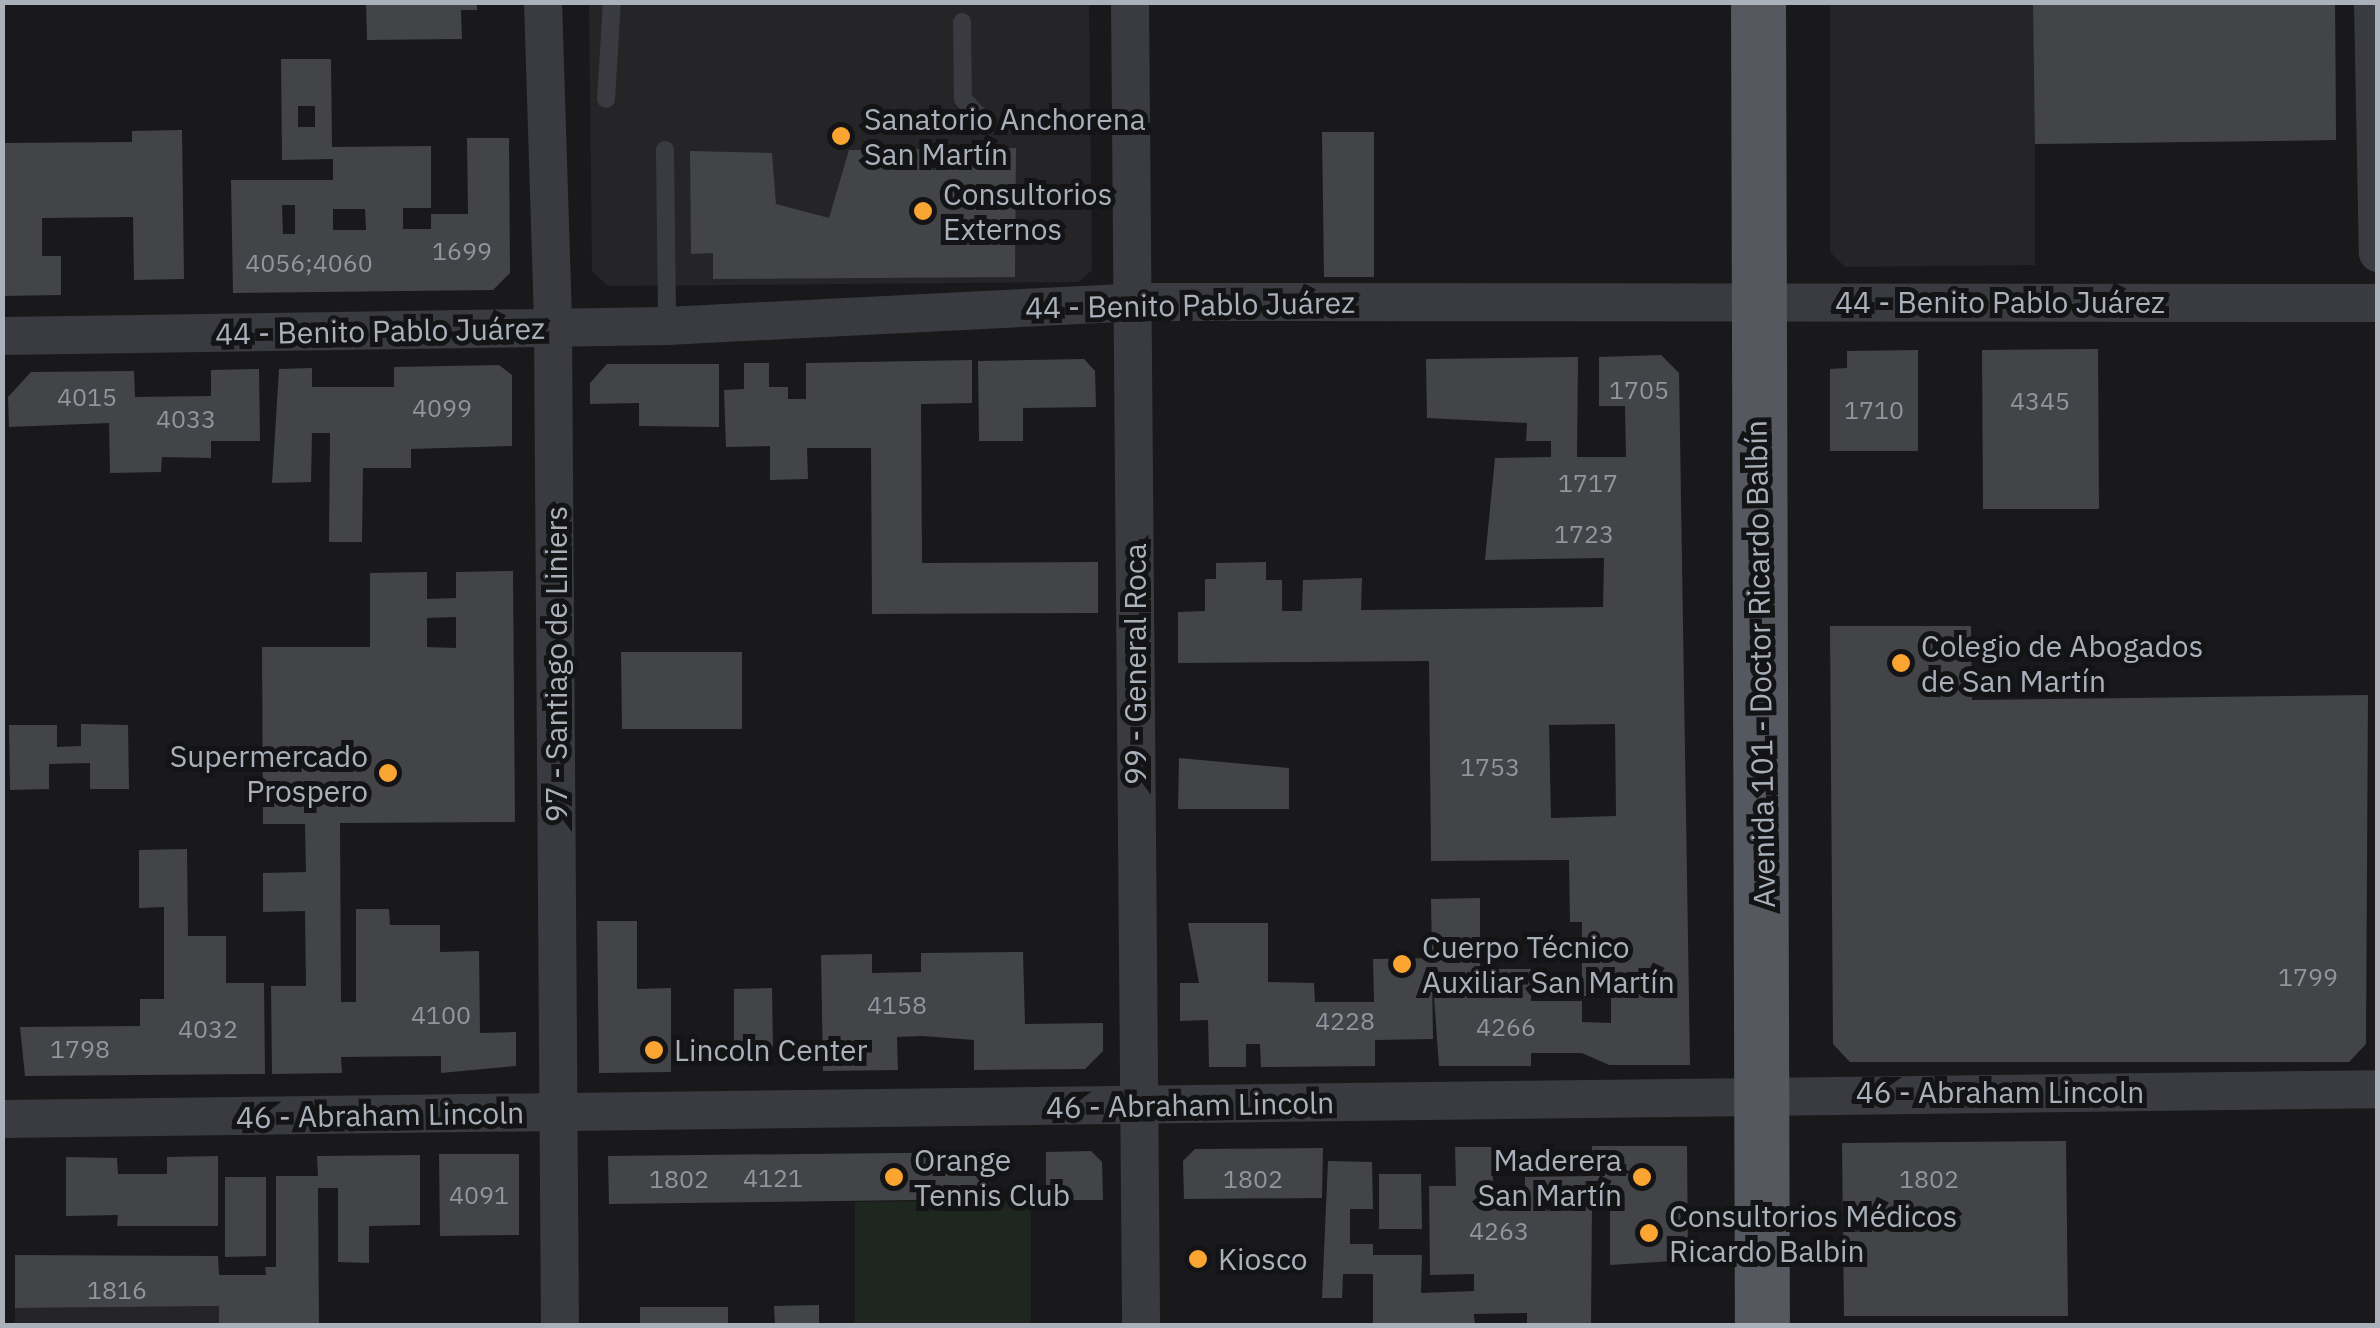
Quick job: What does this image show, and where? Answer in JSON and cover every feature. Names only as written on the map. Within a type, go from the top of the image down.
[{"type":"main road","name":"Avenida 101 - Doctor Ricardo Balbín","points":[[1758,2],[1753,300],[1763,1093],[1762,1326]]},
{"type":"street","name":"97 - Santiago de Liniers","points":[[542,2],[553,329],[560,1326]]},
{"type":"street","name":"99 - General Roca","points":[[1130,2],[1142,1326]]},
{"type":"street","points":[[2373,2],[2378,253]]},
{"type":"street","name":"44 - Benito Pablo Juárez","points":[[2,336],[667,326],[1133,302],[2378,303]]},
{"type":"street","name":"46 - Abraham Lincoln","points":[[2,1119],[1138,1107],[1763,1093],[2378,1089]]},
{"type":"lane","points":[[606,99],[612,2]]},
{"type":"lane","points":[[962,22],[963,98],[985,123]]},
{"type":"lane","points":[[665,150],[667,326]]},
{"type":"shaded area","name":"Sanatorio Anchorena San Martín","points":[[589,3],[1089,3],[1092,270],[1079,282],[608,286],[592,271]]},
{"type":"shaded area","points":[[1830,3],[2335,3],[2336,140],[2035,144],[2035,265],[1845,267],[1830,252]]},
{"type":"shaded area","points":[[1031,1200],[1031,1325],[855,1325],[855,1202]]},
{"type":"shaded area","points":[[219,1306],[219,1325],[15,1325],[15,1308]]},
{"type":"building","points":[[366,2],[477,2],[477,10],[461,10],[462,39],[367,40]]},
{"type":"building","points":[[2033,2],[2335,2],[2336,140],[2035,144]]},
{"type":"building","points":[[281,59],[331,59],[332,147],[431,146],[431,208],[403,208],[403,229],[431,229],[431,214],[468,214],[467,138],[509,138],[510,273],[493,290],[233,293],[231,180],[333,180],[333,159],[282,160]],"holes":[[[298,106],[315,106],[315,127],[298,127]],[[282,205],[295,205],[295,234],[283,234]],[[333,209],[365,209],[366,230],[333,230]]]},
{"type":"building","points":[[182,130],[184,279],[134,280],[133,217],[42,218],[42,256],[61,256],[61,295],[2,296],[2,143],[132,142],[132,131]]},
{"type":"building","points":[[1322,132],[1374,132],[1374,277],[1324,277]]},
{"type":"building","name":"Consultorios Externos","points":[[1016,148],[1015,277],[713,279],[713,253],[691,254],[690,151],[772,153],[776,204],[829,218],[849,150]]},
{"type":"building","points":[[2098,349],[2099,509],[1983,509],[1982,350]]},
{"type":"building","points":[[1918,350],[1918,451],[1830,451],[1830,369],[1847,368],[1847,351]]},
{"type":"building","points":[[1661,355],[1679,373],[1690,1065],[1609,1065],[1582,1053],[1531,1053],[1531,1066],[1439,1066],[1432,969],[1433,1039],[1375,1040],[1375,1066],[1261,1067],[1260,1044],[1246,1044],[1246,1067],[1209,1067],[1208,1020],[1180,1021],[1180,983],[1199,983],[1188,923],[1268,923],[1268,982],[1314,983],[1315,1002],[1374,1002],[1373,959],[1432,958],[1431,899],[1480,898],[1480,969],[1531,969],[1531,1001],[1582,1001],[1582,1022],[1611,1023],[1611,996],[1582,996],[1582,922],[1570,922],[1569,860],[1431,861],[1429,661],[1178,663],[1178,612],[1205,611],[1205,579],[1216,579],[1216,563],[1266,562],[1266,580],[1282,580],[1282,611],[1302,611],[1303,580],[1362,578],[1361,610],[1603,607],[1604,558],[1485,560],[1495,458],[1551,457],[1551,441],[1526,441],[1527,423],[1427,418],[1426,359],[1578,357],[1577,457],[1626,457],[1625,406],[1599,406],[1599,357]],"holes":[[[1615,724],[1616,816],[1551,818],[1549,725]]]},
{"type":"building","points":[[1084,359],[1095,371],[1096,407],[1023,408],[1023,441],[979,441],[978,361]]},
{"type":"building","points":[[972,360],[972,403],[921,404],[922,563],[1098,562],[1098,613],[872,614],[871,448],[807,448],[808,479],[770,480],[770,446],[726,447],[724,390],[744,389],[744,363],[769,363],[769,387],[788,387],[788,399],[806,399],[806,363]]},
{"type":"building","points":[[607,364],[719,364],[719,427],[639,426],[639,403],[590,404],[590,383]]},
{"type":"building","points":[[499,365],[512,375],[512,446],[411,449],[411,468],[363,468],[362,542],[329,542],[330,433],[312,433],[311,482],[272,483],[279,369],[312,368],[312,387],[394,387],[394,367]]},
{"type":"building","points":[[259,369],[260,441],[211,441],[211,458],[162,457],[161,472],[110,473],[109,423],[9,427],[8,397],[31,372],[134,371],[135,397],[211,396],[211,370]]},
{"type":"building","points":[[513,571],[515,822],[340,823],[341,1002],[356,1002],[356,909],[389,909],[390,925],[440,925],[440,952],[479,951],[480,1033],[516,1032],[516,1066],[441,1073],[441,1056],[341,1057],[342,1073],[272,1074],[271,986],[306,986],[305,911],[263,912],[263,873],[306,872],[305,824],[263,824],[262,647],[370,647],[370,573],[427,572],[427,599],[456,598],[456,572]],"holes":[[[456,617],[456,648],[427,647],[427,618]]]},
{"type":"building","points":[[1830,626],[1971,626],[1972,700],[2368,695],[2366,1044],[2349,1062],[1850,1062],[1833,1044]]},
{"type":"building","points":[[621,652],[742,652],[742,729],[622,729]]},
{"type":"building","points":[[81,724],[128,725],[129,789],[90,789],[90,763],[49,764],[49,789],[10,790],[9,725],[57,725],[57,747],[81,746]]},
{"type":"building","points":[[1179,758],[1289,768],[1289,809],[1178,809]]},
{"type":"building","points":[[187,849],[188,936],[226,936],[226,983],[264,983],[265,1074],[25,1076],[20,1027],[140,1026],[140,999],[164,999],[164,907],[139,908],[139,850]]},
{"type":"building","points":[[597,921],[637,921],[637,989],[671,988],[671,1072],[599,1073]]},
{"type":"building","points":[[1023,952],[1025,1024],[1103,1023],[1103,1051],[1085,1069],[974,1070],[974,1040],[922,1036],[897,1037],[898,1070],[823,1071],[821,955],[872,954],[872,973],[921,972],[921,953]]},
{"type":"building","points":[[772,988],[773,1051],[734,1052],[734,989]]},
{"type":"building","points":[[2066,1141],[2068,1316],[1844,1316],[1842,1143]]},
{"type":"building","points":[[1592,1146],[1687,1146],[1688,1260],[1610,1265],[1610,1205],[1592,1205],[1591,1326],[1527,1326],[1527,1313],[1474,1314],[1475,1326],[1373,1325],[1373,1274],[1343,1274],[1342,1298],[1322,1298],[1328,1161],[1372,1162],[1373,1209],[1350,1209],[1350,1244],[1373,1244],[1373,1255],[1422,1255],[1421,1293],[1474,1291],[1474,1274],[1430,1275],[1429,1186],[1456,1186],[1455,1147],[1492,1147],[1493,1187],[1525,1187],[1525,1177],[1592,1176]]},
{"type":"building","points":[[1323,1148],[1322,1198],[1184,1199],[1183,1161],[1195,1149]]},
{"type":"building","points":[[1091,1151],[1102,1162],[1103,1200],[1046,1200],[1046,1152]]},
{"type":"building","points":[[990,1152],[990,1199],[609,1204],[608,1156]]},
{"type":"building","points":[[439,1154],[519,1154],[519,1235],[440,1236]]},
{"type":"building","points":[[420,1155],[420,1225],[369,1226],[369,1263],[338,1262],[338,1188],[318,1188],[319,1326],[219,1326],[219,1306],[15,1308],[15,1255],[218,1256],[219,1275],[266,1275],[265,1267],[276,1267],[276,1176],[318,1176],[317,1156]]},
{"type":"building","points":[[218,1156],[218,1226],[117,1226],[118,1215],[66,1216],[66,1157],[117,1158],[118,1174],[167,1174],[167,1157]]},
{"type":"building","points":[[1379,1174],[1421,1174],[1422,1229],[1379,1229]]},
{"type":"building","points":[[225,1177],[266,1177],[266,1256],[225,1257]]},
{"type":"building","points":[[819,1305],[819,1326],[775,1326],[774,1306]]},
{"type":"building","points":[[640,1307],[728,1307],[728,1326],[640,1326]]},
{"type":"place","name":"Sanatorio Anchorena San Martín","points":[[841,136]]},
{"type":"place","name":"Consultorios Externos","points":[[923,211]]},
{"type":"place","name":"Colegio de Abogados de San Martín","points":[[1901,663]]},
{"type":"place","name":"Supermercado Prospero","points":[[388,773]]},
{"type":"place","name":"Cuerpo Técnico Auxiliar San Martín","points":[[1402,964]]},
{"type":"place","name":"Lincoln Center","points":[[654,1050]]},
{"type":"place","name":"Orange Tennis Club","points":[[894,1177]]},
{"type":"place","name":"Maderera San Martín","points":[[1642,1177]]},
{"type":"place","name":"Consultorios Médicos Ricardo Balbin","points":[[1649,1233]]},
{"type":"place","name":"Kiosco","points":[[1198,1259]]}]
